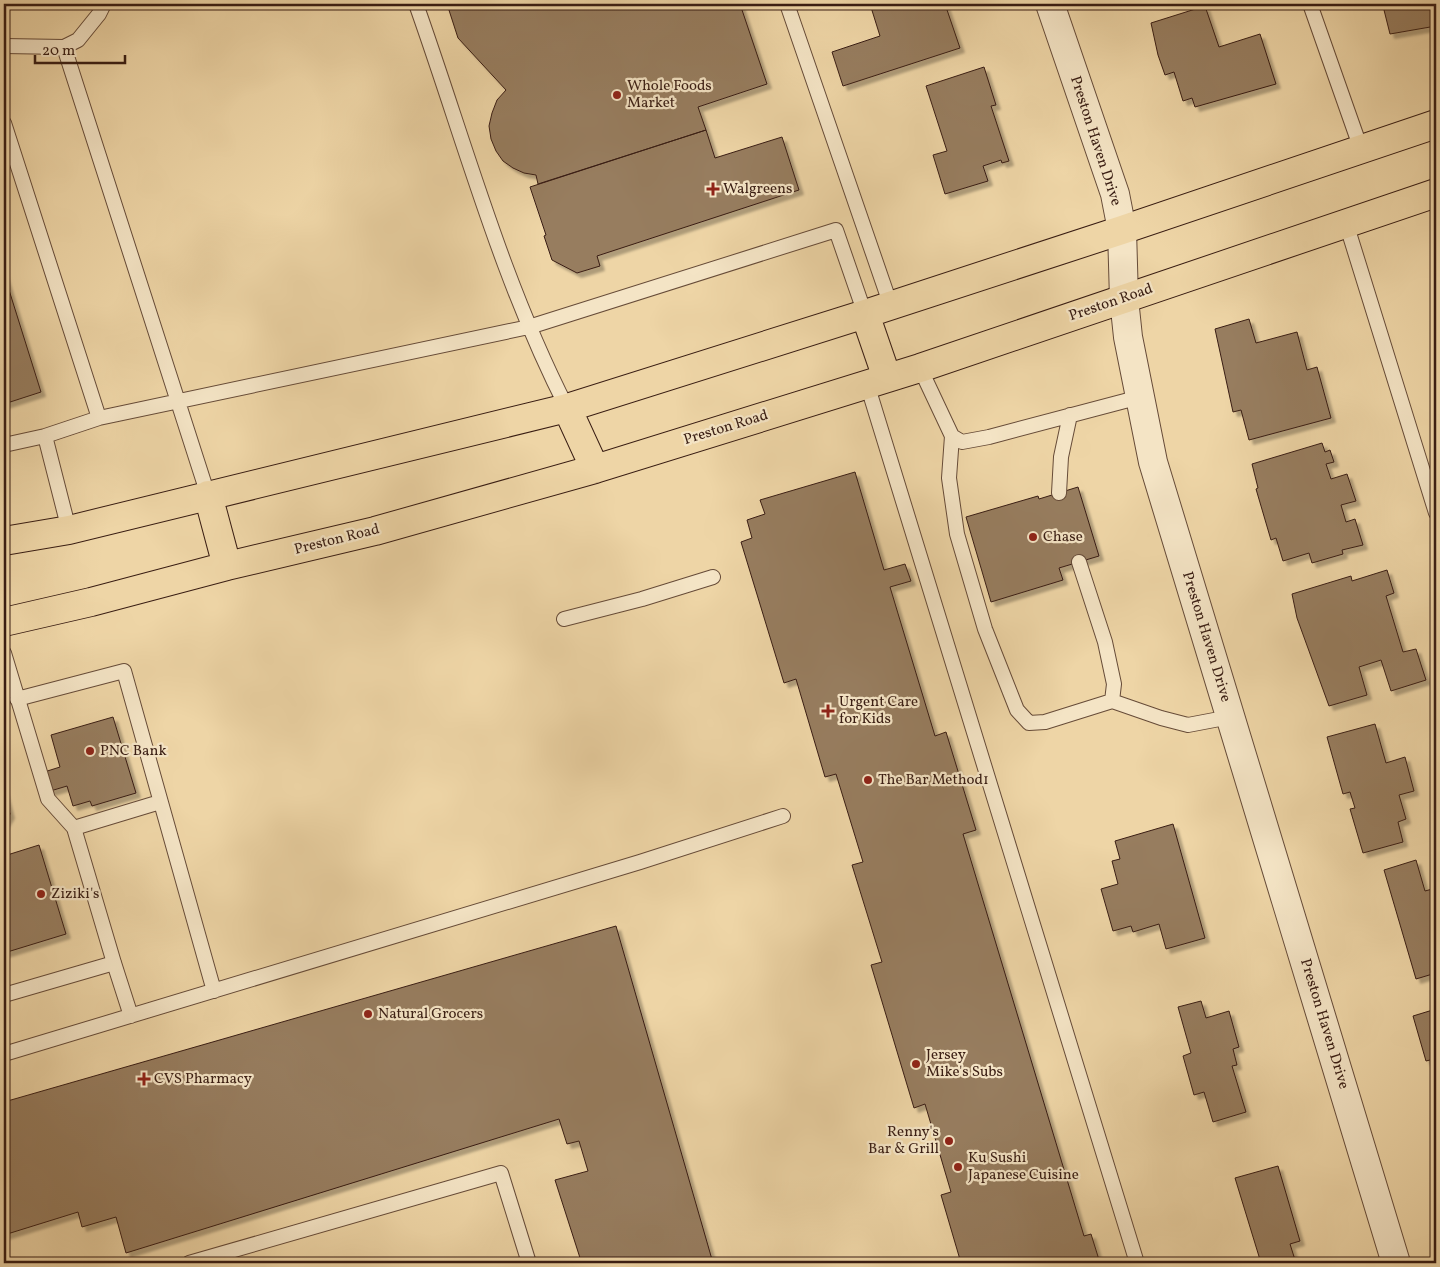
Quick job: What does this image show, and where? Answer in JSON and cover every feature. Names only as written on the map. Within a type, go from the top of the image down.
[{"type":"main road","points":[[4,541],[69,530],[567,408],[891,306],[1436,124]]},
{"type":"main road","name":"Preston Road","points":[[4,622],[375,531],[595,469],[920,368],[1436,193]]},
{"type":"main road","points":[[865,314],[877,381]]},
{"type":"main road","points":[[567,408],[595,469]]},
{"type":"main road","points":[[208,495],[227,566]]},
{"type":"street","name":"Preston Haven Drive","points":[[1050,4],[1114,194],[1122,230],[1124,299],[1128,337],[1153,462],[1396,1263]]},
{"type":"lane","points":[[4,46],[64,47],[78,40],[104,4]]},
{"type":"lane","points":[[416,4],[509,277],[529,327],[567,408]]},
{"type":"lane","points":[[787,4],[891,306]]},
{"type":"lane","points":[[1310,4],[1361,150]]},
{"type":"lane","points":[[64,47],[208,495]]},
{"type":"lane","points":[[4,123],[99,418]]},
{"type":"lane","points":[[1346,223],[1436,513]]},
{"type":"lane","points":[[4,445],[45,436],[99,418],[529,327],[836,230],[865,314]]},
{"type":"lane","points":[[920,368],[952,436],[949,478],[957,534],[985,629],[1018,710],[1029,723],[1045,722],[1112,701],[1188,725],[1230,717]]},
{"type":"lane","points":[[877,381],[1137,1263]]},
{"type":"lane","points":[[952,436],[962,442],[989,437],[1140,397]]},
{"type":"lane","points":[[1059,493],[1061,457],[1070,415]]},
{"type":"lane","points":[[45,436],[69,530]]},
{"type":"lane","points":[[1079,562],[1105,642],[1114,684],[1112,701]]},
{"type":"lane","points":[[564,619],[642,599],[713,577]]},
{"type":"lane","points":[[4,653],[48,799],[74,828],[131,1016]]},
{"type":"lane","points":[[17,698],[124,671],[214,990]]},
{"type":"lane","points":[[74,828],[160,802]]},
{"type":"lane","points":[[4,1054],[640,862],[784,816]]},
{"type":"lane","points":[[4,995],[114,963]]},
{"type":"lane","points":[[189,1263],[501,1173],[529,1263]]},
{"type":"building","name":"Whole Foods Market","points":[[447,4],[740,4],[767,84],[698,107],[706,130],[538,184],[536,175],[524,173],[513,168],[503,161],[496,151],[491,139],[489,126],[497,100],[506,90],[458,38]]},
{"type":"building","points":[[870,4],[945,4],[960,48],[843,86],[832,52],[880,36]]},
{"type":"building","points":[[1386,4],[1436,4],[1436,26],[1390,34],[1383,6],[1387,6]]},
{"type":"building","points":[[1205,6],[1219,47],[1260,34],[1276,84],[1195,107],[1192,98],[1183,101],[1174,72],[1165,75],[1158,55],[1151,23]]},
{"type":"building","points":[[984,67],[996,105],[991,106],[1009,161],[1002,163],[1001,160],[983,166],[988,181],[945,194],[933,155],[947,151],[926,86]]},
{"type":"building","name":"Walgreens","points":[[706,130],[715,158],[782,137],[799,190],[597,256],[600,266],[577,273],[552,260],[530,187]]},
{"type":"building","points":[[4,274],[41,392],[4,404]]},
{"type":"building","points":[[1249,319],[1256,343],[1297,332],[1307,370],[1317,367],[1331,418],[1249,440],[1241,410],[1233,412],[1215,329]]},
{"type":"building","points":[[1322,443],[1325,452],[1330,450],[1334,462],[1326,464],[1331,479],[1347,474],[1356,501],[1341,505],[1346,522],[1355,519],[1363,545],[1342,550],[1343,554],[1312,563],[1309,553],[1283,561],[1276,538],[1271,540],[1256,489],[1258,488],[1252,464]]},
{"type":"building","points":[[855,472],[884,570],[905,564],[911,581],[890,587],[935,736],[946,732],[976,830],[963,834],[1084,1236],[1091,1234],[1100,1263],[961,1263],[941,1195],[951,1192],[925,1104],[914,1108],[871,965],[882,962],[852,865],[863,862],[836,774],[825,777],[796,679],[784,683],[741,542],[752,538],[747,520],[765,514],[760,500]]},
{"type":"building","name":"Chase","points":[[1078,487],[1099,556],[1059,568],[1063,580],[991,602],[966,517],[1038,496],[1039,499]]},
{"type":"building","points":[[1387,570],[1394,593],[1386,596],[1403,652],[1416,649],[1426,680],[1391,691],[1381,660],[1359,667],[1367,695],[1329,706],[1297,618],[1292,594],[1351,576],[1352,581]]},
{"type":"building","name":"PNC Bank","points":[[113,717],[136,793],[92,806],[90,801],[73,806],[67,786],[47,792],[41,773],[60,767],[51,735]]},
{"type":"building","points":[[1375,724],[1386,763],[1405,757],[1414,791],[1399,795],[1406,819],[1398,822],[1403,842],[1363,853],[1350,809],[1355,808],[1350,792],[1343,794],[1327,737]]},
{"type":"building","points":[[4,791],[10,814],[4,824]]},
{"type":"building","points":[[1173,824],[1205,938],[1166,949],[1159,924],[1133,932],[1131,926],[1113,931],[1101,889],[1118,884],[1112,861],[1120,859],[1115,841]]},
{"type":"building","points":[[39,845],[66,934],[4,953],[4,856]]},
{"type":"building","points":[[1416,860],[1425,891],[1436,888],[1436,973],[1416,979],[1384,870]]},
{"type":"building","points":[[616,926],[713,1263],[590,1263],[589,1259],[581,1261],[555,1180],[588,1171],[579,1141],[567,1144],[559,1119],[126,1253],[116,1217],[82,1227],[78,1212],[4,1235],[4,1102]]},
{"type":"building","points":[[1201,1001],[1206,1018],[1229,1011],[1239,1047],[1233,1049],[1237,1065],[1232,1066],[1246,1112],[1213,1122],[1204,1092],[1194,1095],[1183,1056],[1191,1053],[1178,1007]]},
{"type":"building","points":[[1436,1009],[1436,1068],[1434,1059],[1426,1061],[1413,1016]]},
{"type":"building","points":[[1278,1166],[1300,1241],[1290,1244],[1296,1263],[1261,1263],[1235,1178]]},
{"type":"place","name":"Whole Foods Market","points":[[617,95]]},
{"type":"place","name":"Walgreens","points":[[713,189]]},
{"type":"place","name":"Chase","points":[[1033,537]]},
{"type":"place","name":"Urgent Care for Kids","points":[[828,711]]},
{"type":"place","name":"PNC Bank","points":[[90,751]]},
{"type":"place","name":"The Bar Method1","points":[[868,780]]},
{"type":"place","name":"Ziziki's","points":[[41,894]]},
{"type":"place","name":"Natural Grocers","points":[[368,1014]]},
{"type":"place","name":"Jersey Mike's Subs","points":[[916,1064]]},
{"type":"place","name":"CVS Pharmacy","points":[[144,1079]]},
{"type":"place","name":"Renny's Bar & Grill","points":[[949,1141]]},
{"type":"place","name":"Ku Sushi Japanese Cuisine","points":[[958,1167]]}]
